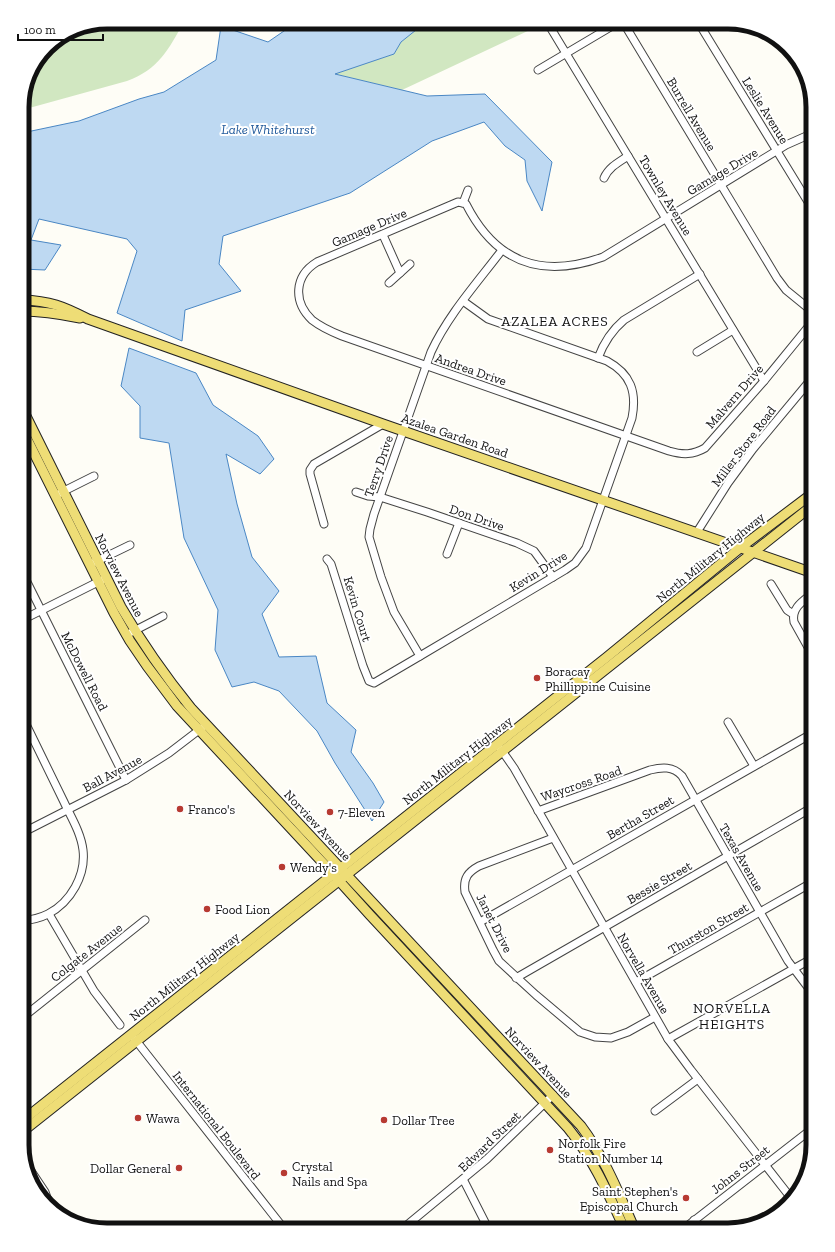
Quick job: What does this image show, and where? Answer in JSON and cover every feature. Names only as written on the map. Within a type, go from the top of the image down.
[{"type":"main road","name":"Azalea Garden Road","points":[[29,301],[54,304],[67,308],[88,319],[383,424],[806,571]]},
{"type":"main road","name":"Azalea Garden Road","points":[[29,312],[45,312],[88,319]]},
{"type":"main road","name":"Norview Avenue","points":[[29,424],[59,493],[94,563],[126,635],[164,690],[203,727],[344,871],[580,1126],[598,1151],[607,1167],[632,1223]]},
{"type":"main road","name":"Norview Avenue","points":[[29,441],[59,493]]},
{"type":"main road","name":"North Military Highway","points":[[500,748],[740,548],[806,498]]},
{"type":"main road","name":"North Military Highway","points":[[29,1126],[134,1038],[344,871],[806,510]]},
{"type":"main road","name":"Norview Avenue","points":[[102,580],[203,727],[336,878],[568,1128],[590,1158],[611,1198],[621,1223]]},
{"type":"main road","name":"North Military Highway","points":[[29,1116],[134,1038]]},
{"type":"street","name":"Townley Avenue","points":[[551,29],[764,381]]},
{"type":"street","points":[[538,70],[607,29]]},
{"type":"street","name":"Burrell Avenue","points":[[627,29],[780,283],[786,290],[806,306]]},
{"type":"street","name":"Leslie Avenue","points":[[702,29],[806,199]]},
{"type":"street","name":"Gamage Drive","points":[[298,289],[303,274],[317,262],[458,202],[466,204],[485,235],[502,250],[520,260],[536,265],[564,267],[578,265],[603,257],[721,186],[795,139],[806,135]]},
{"type":"street","points":[[604,178],[607,171],[628,156]]},
{"type":"street","points":[[463,203],[468,190]]},
{"type":"street","points":[[382,235],[400,273]]},
{"type":"street","name":"Terry Drive","points":[[420,656],[394,612],[370,544],[370,529],[403,430],[437,339],[463,301],[502,250]]},
{"type":"street","points":[[389,283],[410,264]]},
{"type":"street","points":[[463,301],[488,318],[598,358],[608,337],[617,325],[700,274]]},
{"type":"street","name":"Andrea Drive","points":[[298,289],[301,303],[309,316],[319,325],[342,336],[656,447]]},
{"type":"street","points":[[697,352],[733,330]]},
{"type":"street","name":"Malvern Drive","points":[[656,447],[680,454],[694,453],[705,448],[764,381],[806,330]]},
{"type":"street","name":"Kevin Drive","points":[[363,666],[369,681],[374,683],[553,577],[575,563],[581,556],[586,548],[634,410],[633,391],[629,380],[618,368],[607,361],[598,358]]},
{"type":"street","name":"Miller Store Road","points":[[697,532],[728,483],[753,449],[806,385]]},
{"type":"street","points":[[324,524],[310,474],[311,466],[383,424]]},
{"type":"street","points":[[59,493],[94,476]]},
{"type":"street","name":"Don Drive","points":[[356,492],[368,496],[380,497],[531,549],[538,555],[553,577]]},
{"type":"street","points":[[447,554],[458,523]]},
{"type":"street","points":[[94,563],[130,545]]},
{"type":"street","name":"Kevin Court","points":[[327,559],[331,564],[363,666]]},
{"type":"street","points":[[29,616],[102,580]]},
{"type":"street","points":[[771,584],[786,610],[793,614]]},
{"type":"street","name":"McDowell Road","points":[[29,586],[126,780]]},
{"type":"street","points":[[806,598],[800,603],[793,614],[794,622],[806,643]]},
{"type":"street","points":[[126,635],[163,616]]},
{"type":"street","points":[[728,722],[754,766]]},
{"type":"street","name":"Ball Avenue","points":[[29,830],[126,780],[169,753],[203,727]]},
{"type":"street","points":[[29,730],[81,840],[85,872],[61,905],[49,914],[29,920]]},
{"type":"street","name":"Bertha Street","points":[[480,922],[806,737]]},
{"type":"street","name":"Norvella Avenue","points":[[500,748],[538,811],[668,1039],[788,1195]]},
{"type":"street","name":"Texas Avenue","points":[[632,777],[656,768],[665,767],[674,769],[682,776],[759,912],[794,969],[806,985]]},
{"type":"street","name":"Waycross Road","points":[[538,811],[632,777]]},
{"type":"street","name":"Bessie Street","points":[[516,978],[806,811]]},
{"type":"street","name":"Janet Drive","points":[[553,838],[479,866],[469,872],[465,880],[465,892],[492,950],[516,978],[580,1032],[595,1037],[604,1038],[618,1036],[655,1016]]},
{"type":"street","name":"Thurston Street","points":[[636,982],[806,886]]},
{"type":"street","points":[[49,914],[94,991],[120,1026]]},
{"type":"street","name":"Colgate Avenue","points":[[29,1012],[146,920]]},
{"type":"street","points":[[668,1039],[806,962]]},
{"type":"street","name":"International Boulevard","points":[[134,1038],[279,1223]]},
{"type":"street","points":[[655,1111],[698,1078]]},
{"type":"street","name":"Edward Street","points":[[485,1223],[463,1179],[487,1159],[552,1095]]},
{"type":"street","name":"Johns Street","points":[[690,1223],[806,1133]]},
{"type":"street","points":[[410,1223],[463,1179]]},
{"type":"street","points":[[38,1181],[46,1194]]},
{"type":"green space","points":[[180,29],[162,58],[147,71],[127,81],[29,108],[32,87],[37,72],[48,55],[55,48],[72,37],[92,30]]},
{"type":"green space","points":[[417,29],[532,29],[402,90],[335,74],[394,54],[401,42]]},
{"type":"water","name":"Lake Whitehurst","points":[[221,29],[230,29],[268,42],[287,29],[417,29],[401,42],[394,54],[335,74],[427,96],[485,94],[552,162],[542,211],[527,181],[525,160],[505,146],[484,122],[432,141],[350,193],[223,236],[219,264],[241,291],[185,310],[182,341],[117,313],[137,251],[127,239],[39,219],[31,240],[61,245],[45,270],[29,269],[29,132],[79,121],[139,99],[164,92],[216,60]]},
{"type":"water","points":[[129,348],[196,373],[213,405],[258,436],[274,459],[260,474],[226,454],[237,504],[252,557],[279,591],[262,614],[279,657],[316,656],[327,703],[356,730],[351,752],[373,783],[384,802],[372,821],[335,763],[317,731],[279,691],[254,682],[232,687],[215,650],[218,610],[184,538],[169,443],[140,438],[140,406],[121,386]]},
{"type":"place","name":"Boracay Phillippine Cuisine","points":[[537,678]]},
{"type":"place","name":"Franco's","points":[[180,809]]},
{"type":"place","name":"7-Eleven","points":[[330,812]]},
{"type":"place","name":"Wendy's","points":[[282,867]]},
{"type":"place","name":"Food Lion","points":[[207,909]]},
{"type":"place","name":"Wawa","points":[[138,1118]]},
{"type":"place","name":"Dollar Tree","points":[[384,1120]]},
{"type":"place","name":"Norfolk Fire Station Number 14","points":[[550,1150]]},
{"type":"place","name":"Dollar General","points":[[179,1168]]},
{"type":"place","name":"Crystal Nails and Spa","points":[[284,1173]]},
{"type":"place","name":"Saint Stephen's Episcopal Church","points":[[686,1198]]},
{"type":"district","name":"AZALEA ACRES","points":[[555,321]]},
{"type":"district","name":"NORVELLA HEIGHTS","points":[[732,1016]]}]
